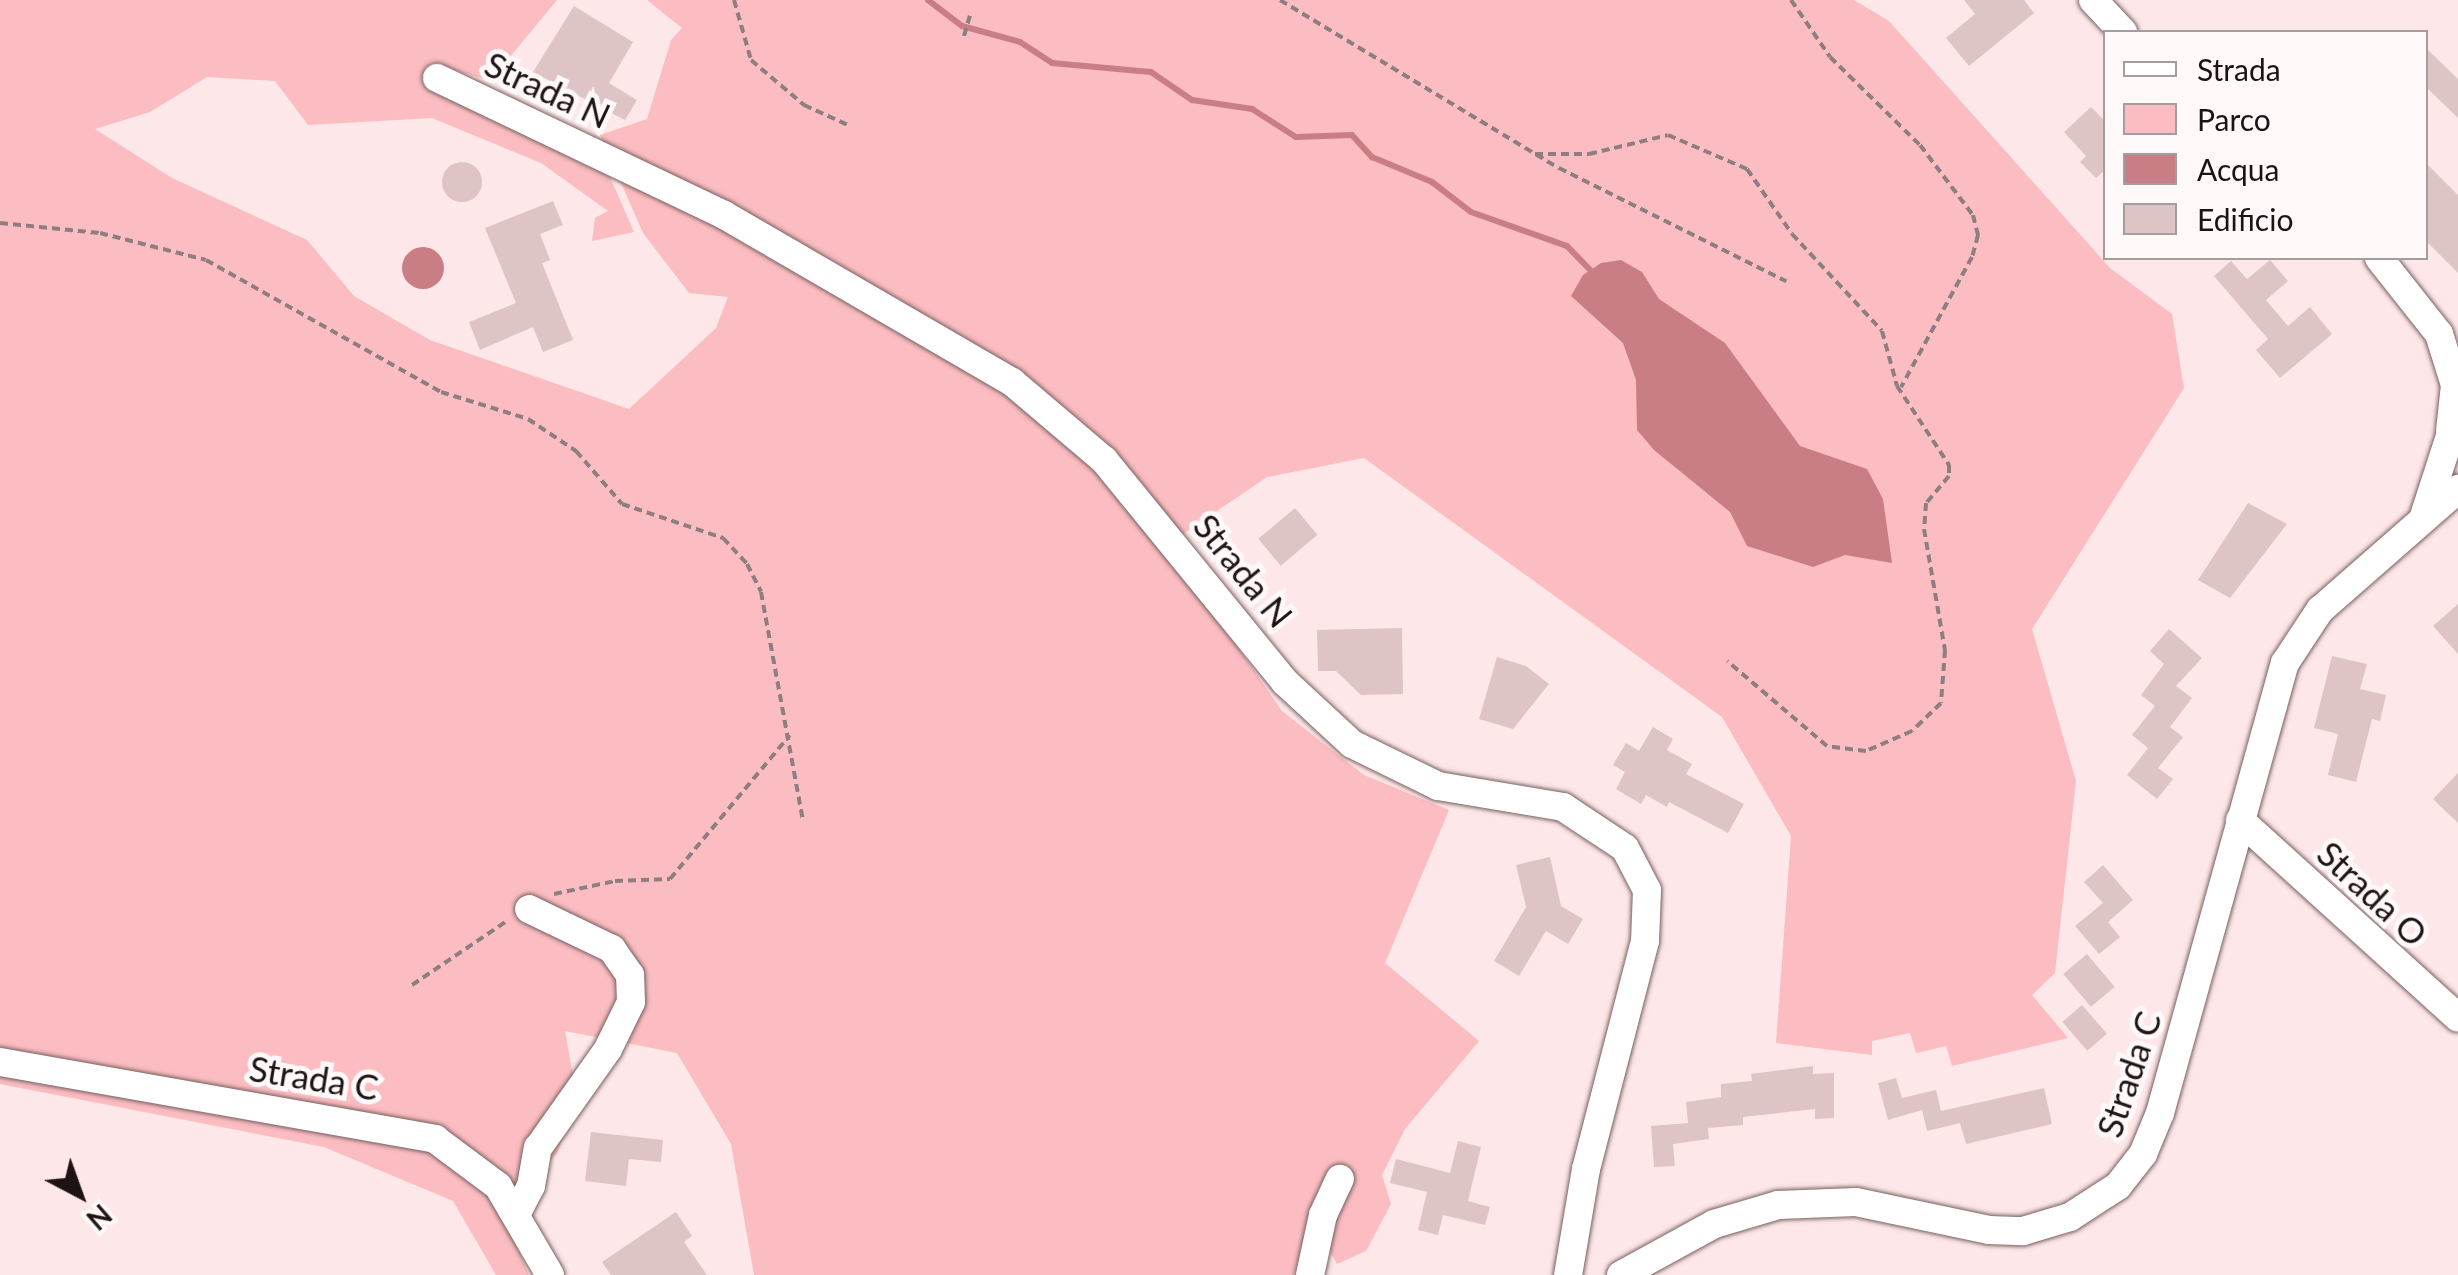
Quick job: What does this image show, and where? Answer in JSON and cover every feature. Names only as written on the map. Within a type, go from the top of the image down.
[{"type":"street","points":[[2093,0],[2121,30]]},
{"type":"street","name":"Strada N","points":[[437,78],[674,189],[1012,382],[1104,460],[1285,682],[1352,744],[1438,786],[1563,807],[1625,848],[1647,890],[1645,941],[1586,1168],[1568,1275]]},
{"type":"street","points":[[2380,260],[2426,312],[2453,363],[2454,437],[2422,521]]},
{"type":"street","name":"Strada C","points":[[1621,1275],[1714,1224],[1778,1205],[1856,1202],[2012,1231],[2059,1222],[2106,1196],[2137,1164],[2157,1122],[2269,706],[2298,639],[2328,603],[2458,489]]},
{"type":"street","name":"Strada O","points":[[2240,820],[2372,946],[2458,1018]]},
{"type":"street","points":[[517,1213],[538,1148],[608,1049],[631,1002],[630,975],[612,949],[528,909]]},
{"type":"street","name":"Strada C","points":[[0,1062],[421,1134],[474,1162],[517,1213],[550,1275]]},
{"type":"street","points":[[1310,1275],[1323,1215],[1340,1179]]},
{"type":"path","points":[[734,0],[752,60],[804,104],[848,126]]},
{"type":"path","points":[[1280,0],[1535,154],[1786,281]]},
{"type":"path","points":[[1791,0],[1830,57],[1920,146],[1972,216],[1978,235],[1972,257],[1904,374],[1900,390]]},
{"type":"path","points":[[964,36],[969,17]]},
{"type":"path","points":[[1535,154],[1590,154],[1668,135],[1747,169],[1792,234],[1882,332],[1900,390],[1949,465],[1949,476],[1926,503],[1924,529],[1944,650],[1941,702],[1912,730],[1866,751],[1827,746],[1728,661]]},
{"type":"path","points":[[0,224],[100,232],[206,260],[441,392],[528,419],[576,451],[622,504],[723,538],[748,564],[761,592],[803,821]]},
{"type":"path","points":[[1895,373],[1904,374]]},
{"type":"path","points":[[412,985],[455,950],[550,895],[615,880],[670,879],[790,734]]},
{"type":"green space","points":[[0,0],[557,0],[490,81],[431,63],[426,87],[610,177],[634,232],[592,241],[595,218],[608,211],[541,163],[432,118],[308,125],[275,81],[207,77],[150,112],[95,129],[172,178],[307,240],[354,296],[430,340],[629,409],[716,328],[728,297],[689,293],[643,233],[600,135],[647,119],[671,40],[682,28],[647,0],[1854,0],[1889,21],[2110,268],[2172,314],[2184,388],[2032,629],[2076,781],[2055,973],[2032,995],[2068,1038],[1952,1066],[1946,1046],[1916,1053],[1910,1033],[1872,1041],[1872,1055],[1776,1043],[1791,836],[1722,717],[1364,458],[1267,477],[1167,545],[1282,711],[1364,775],[1449,810],[1385,963],[1479,1041],[1405,1129],[1382,1175],[1391,1204],[1366,1251],[1337,1264],[1311,1217],[1294,1275],[754,1275],[731,1144],[677,1053],[565,1031],[577,1098],[557,1154],[500,1206],[529,1275],[496,1275],[453,1201],[324,1147],[0,1084]]},
{"type":"water","points":[[423,247],[438,253],[444,268],[438,283],[423,289],[408,283],[402,268],[408,253]]},
{"type":"water","points":[[1621,260],[1642,272],[1659,299],[1725,343],[1800,446],[1867,469],[1883,499],[1892,563],[1845,555],[1813,567],[1747,546],[1730,512],[1654,450],[1637,430],[1636,380],[1623,343],[1571,296],[1583,275],[1601,263]]},
{"type":"building","points":[[1964,0],[2024,0],[2034,13],[1969,66],[1946,38],[1975,14]]},
{"type":"building","points":[[574,6],[633,42],[609,83],[637,100],[625,120],[533,72]]},
{"type":"building","points":[[2428,50],[2458,79],[2458,118],[2428,89]]},
{"type":"building","points":[[2091,107],[2103,119],[2103,172],[2096,178],[2080,162],[2086,156],[2064,132]]},
{"type":"building","points":[[462,162],[476,168],[482,182],[476,196],[462,202],[448,196],[442,182],[448,168]]},
{"type":"building","points":[[2428,165],[2458,195],[2458,273],[2428,243]]},
{"type":"building","points":[[553,201],[563,225],[540,234],[550,260],[542,263],[573,340],[543,352],[533,327],[480,350],[469,322],[516,303],[485,228]]},
{"type":"building","points":[[2270,260],[2288,281],[2266,300],[2288,326],[2310,307],[2332,334],[2280,378],[2256,350],[2268,339],[2214,276],[2231,261],[2247,279]]},
{"type":"building","points":[[2248,503],[2287,524],[2230,598],[2198,580]]},
{"type":"building","points":[[1295,508],[1317,535],[1281,566],[1258,539]]},
{"type":"building","points":[[2458,604],[2458,654],[2433,626]]},
{"type":"building","points":[[1402,628],[1403,694],[1361,695],[1336,671],[1318,671],[1317,630]]},
{"type":"building","points":[[2169,629],[2202,658],[2176,686],[2192,698],[2170,727],[2183,737],[2158,768],[2173,779],[2157,799],[2127,775],[2148,748],[2132,735],[2155,706],[2141,695],[2164,664],[2150,651]]},
{"type":"building","points":[[2332,656],[2367,664],[2360,689],[2386,695],[2380,721],[2372,719],[2356,782],[2328,775],[2338,734],[2314,728]]},
{"type":"building","points":[[1497,657],[1526,666],[1549,684],[1513,729],[1479,719]]},
{"type":"building","points":[[1653,727],[1673,739],[1667,750],[1692,764],[1686,774],[1744,804],[1728,833],[1669,802],[1667,807],[1646,795],[1641,804],[1616,789],[1625,772],[1613,765],[1626,743],[1639,751]]},
{"type":"building","points":[[2458,773],[2458,823],[2433,799]]},
{"type":"building","points":[[1550,857],[1561,906],[1583,919],[1568,944],[1546,931],[1519,976],[1494,961],[1526,907],[1516,865]]},
{"type":"building","points":[[2103,865],[2133,900],[2108,922],[2120,937],[2099,954],[2075,926],[2103,903],[2084,882]]},
{"type":"building","points":[[2087,954],[2115,987],[2091,1007],[2063,974]]},
{"type":"building","points":[[2082,1005],[2107,1034],[2087,1051],[2062,1022]]},
{"type":"building","points":[[1813,1066],[1813,1074],[1834,1073],[1834,1118],[1815,1119],[1815,1109],[1743,1117],[1743,1125],[1708,1128],[1709,1139],[1673,1144],[1675,1166],[1654,1167],[1651,1126],[1688,1123],[1686,1102],[1721,1097],[1721,1084],[1752,1081],[1751,1074]]},
{"type":"building","points":[[1896,1078],[1902,1098],[1936,1090],[1941,1111],[2044,1088],[2052,1124],[1966,1144],[1960,1123],[1927,1131],[1922,1110],[1888,1120],[1878,1083]]},
{"type":"building","points":[[591,1132],[663,1140],[661,1162],[629,1159],[626,1186],[585,1181]]},
{"type":"building","points":[[1458,1141],[1481,1147],[1468,1201],[1490,1207],[1485,1225],[1443,1215],[1438,1235],[1418,1230],[1427,1192],[1390,1183],[1396,1159],[1450,1173]]},
{"type":"building","points":[[676,1212],[692,1236],[684,1242],[707,1275],[611,1275],[602,1262]]},
{"type":"waterway","points":[[928,0],[962,26],[1020,42],[1052,63],[1151,72],[1192,100],[1252,109],[1296,137],[1352,135],[1372,157],[1432,182],[1471,212],[1567,246],[1590,270]]}]
